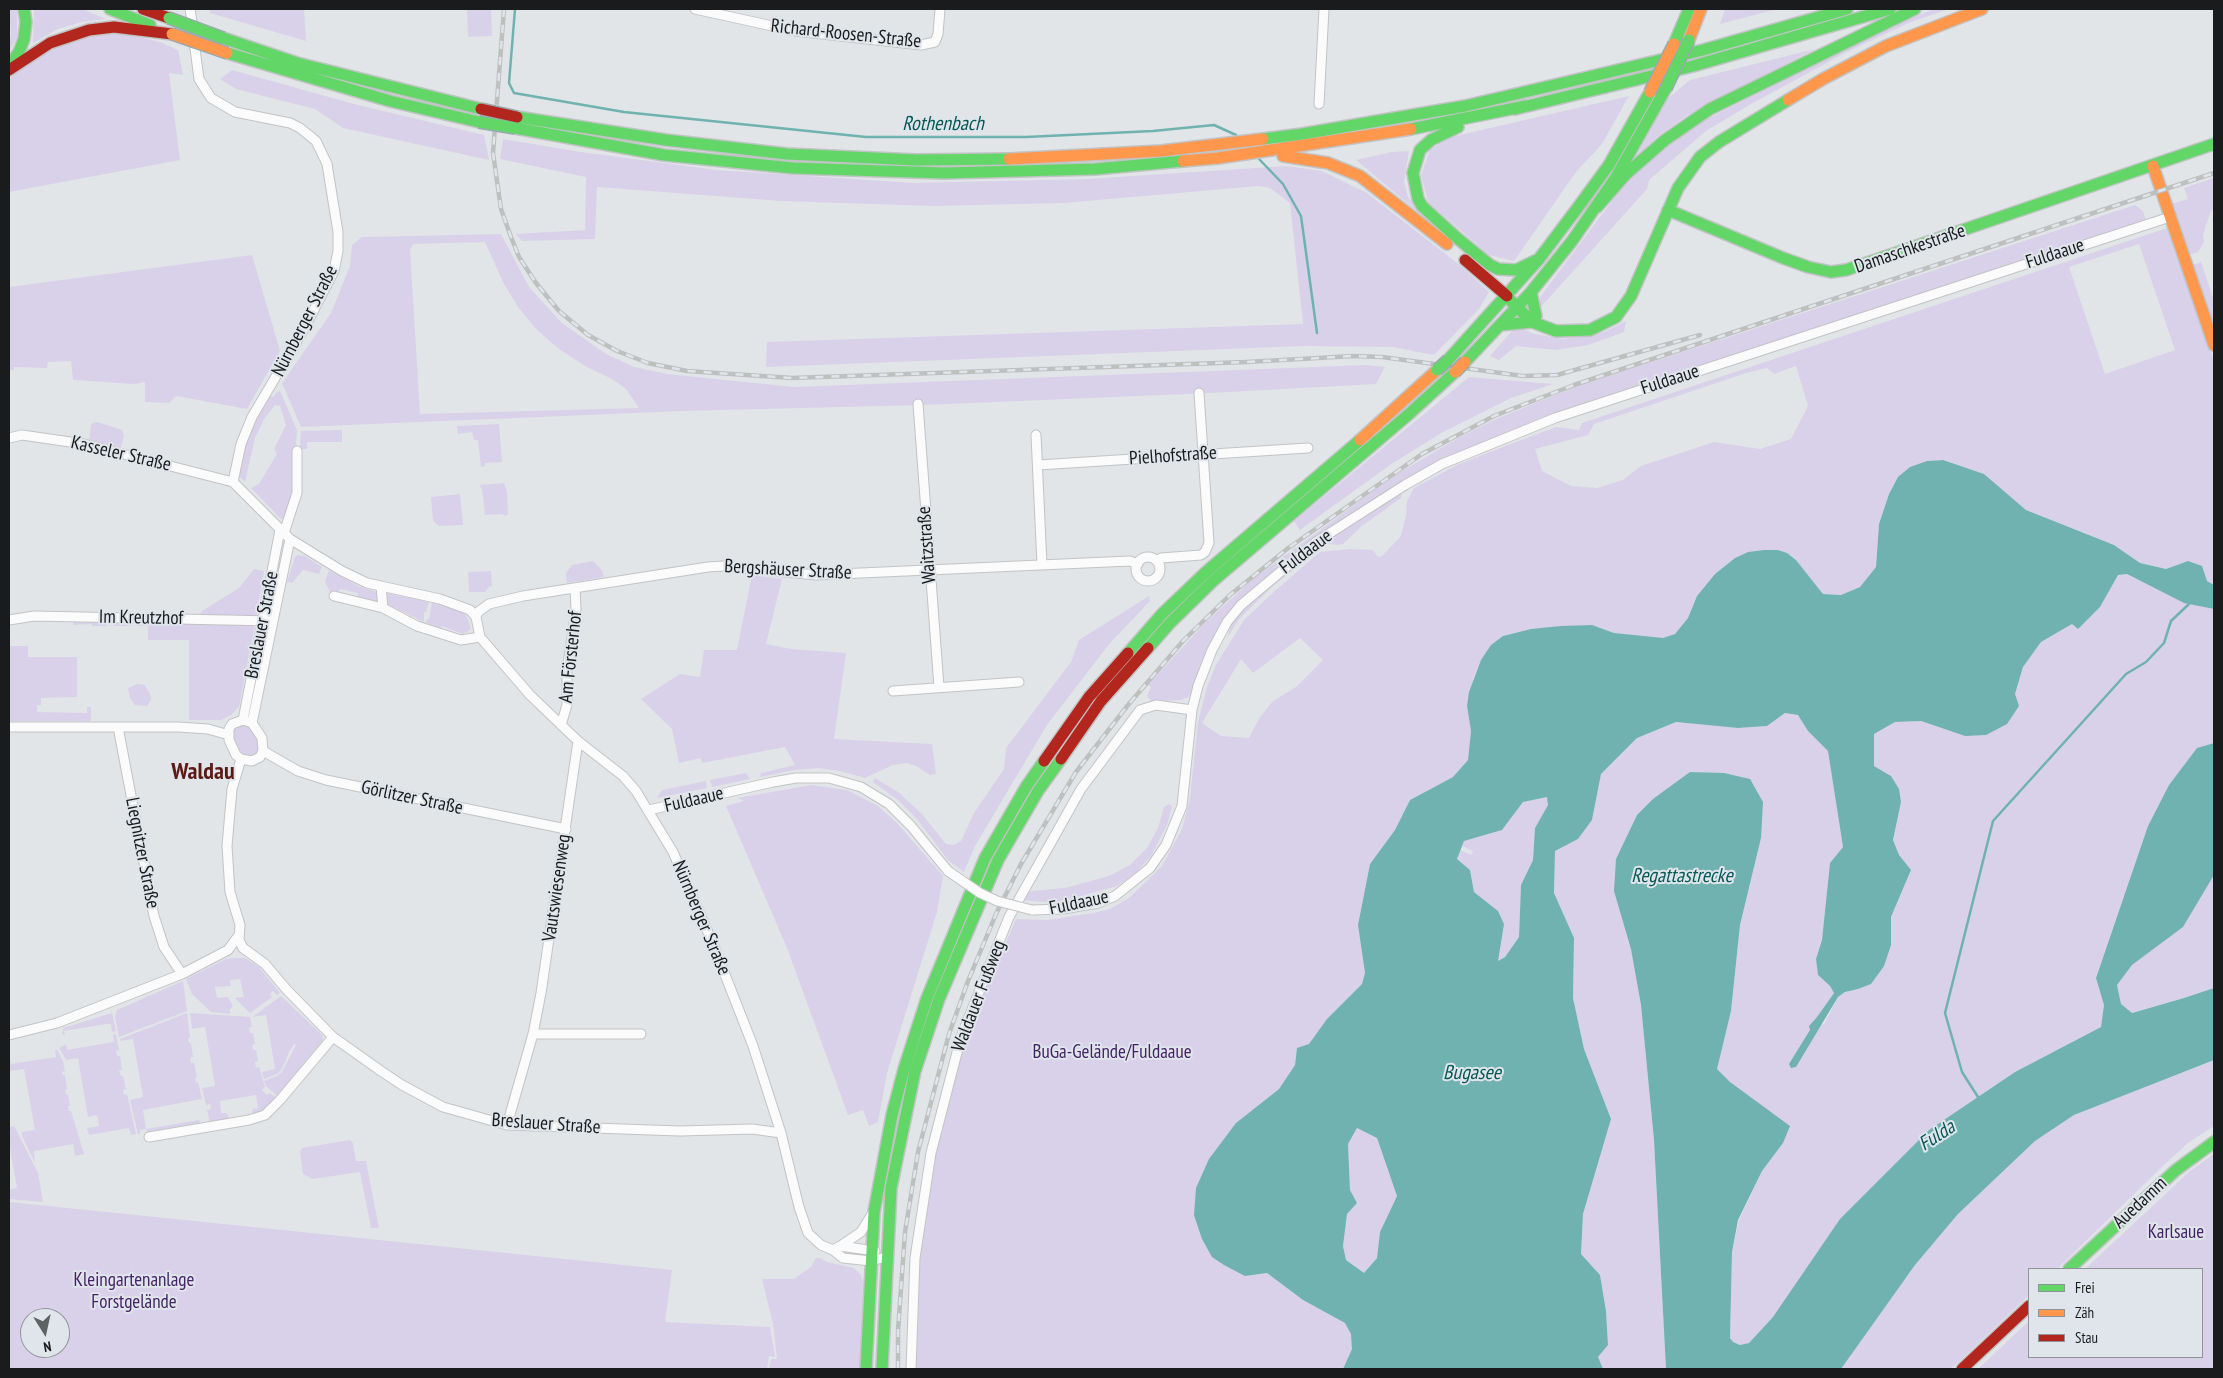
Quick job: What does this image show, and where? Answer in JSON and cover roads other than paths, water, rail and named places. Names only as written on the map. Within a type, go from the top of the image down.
[{"type":"main road","points":[[9,68],[19,52],[24,39],[26,22],[24,9]]},
{"type":"main road","points":[[110,9],[172,34],[227,53],[390,101],[479,122],[516,123],[787,154],[916,160],[1093,156],[1245,142],[1385,121],[1551,88],[1703,50],[1845,9]]},
{"type":"main road","points":[[143,9],[297,63],[481,109],[516,123],[664,155],[793,168],[954,173],[1095,169],[1253,154],[1387,134],[1526,106],[1693,66],[1890,9]]},
{"type":"main road","points":[[866,1369],[874,1212],[892,1115],[904,1069],[927,998],[985,858],[1026,786],[1089,696],[1162,614],[1206,572],[1365,436],[1448,360],[1539,259],[1609,165],[1650,92],[1674,44],[1688,9]]},
{"type":"main road","points":[[1597,207],[1666,88],[1689,40],[1701,9]]},
{"type":"main road","points":[[882,1369],[886,1257],[891,1188],[904,1115],[915,1071],[939,1000],[998,860],[1038,791],[1101,701],[1170,623],[1213,581],[1409,414],[1455,372],[1531,292],[1597,207],[1626,174],[1664,140],[1710,110],[1915,9]]},
{"type":"main road","points":[[1253,154],[1312,159],[1344,168],[1360,176],[1399,204],[1534,319],[1576,332],[1590,330],[1607,323],[1623,308],[1631,296],[1668,210],[1688,171],[1700,157],[1719,142],[1823,79],[1886,46],[1982,9]]},
{"type":"main road","points":[[9,68],[50,43],[89,30],[114,28],[172,34]]},
{"type":"main road","points":[[1526,106],[1458,126],[1431,140],[1420,150],[1413,173],[1418,199],[1431,216],[1490,265],[1498,269],[1510,271],[1519,269],[1539,259]]},
{"type":"main road","name":"Damaschkestraße","points":[[1668,210],[1783,258],[1808,267],[1831,272],[1846,270],[2214,144]]},
{"type":"main road","points":[[2153,166],[2214,345]]},
{"type":"main road","points":[[1531,292],[1534,319]]},
{"type":"main road","points":[[1501,325],[1534,319]]},
{"type":"main road","name":"Auedamm","points":[[2070,1268],[2176,1170],[2214,1142]]},
{"type":"main road","points":[[1962,1369],[2028,1307]]},
{"type":"street","name":"Nürnberger Straße","points":[[190,9],[198,70],[205,92],[216,102],[235,112],[281,120],[313,136],[320,146],[327,164],[338,232],[338,251],[334,271],[304,329],[252,417],[241,444],[233,482]]},
{"type":"street","name":"Richard-Roosen-Straße","points":[[695,9],[795,31],[921,45],[935,42],[938,34],[940,9]]},
{"type":"street","points":[[1319,104],[1324,9]]},
{"type":"street","name":"Fuldaaue","points":[[649,810],[773,782],[796,778],[829,778],[861,787],[889,804],[948,870],[980,893],[997,901],[1032,910],[1063,910],[1098,903],[1115,896],[1150,868],[1166,845],[1182,806],[1192,710],[1198,686],[1218,635],[1240,605],[1316,542],[1405,485],[1442,464],[1555,418],[2170,217]]},
{"type":"street","points":[[1138,564],[1137,572],[1140,578],[1151,581],[1159,575],[1160,567],[1158,562],[1161,558],[1196,557],[1208,548],[1199,393]]},
{"type":"street","name":"Waitzstraße","points":[[918,404],[939,687]]},
{"type":"street","name":"Kasseler Straße","points":[[9,438],[22,435],[84,444],[233,482]]},
{"type":"street","points":[[1036,435],[1042,565]]},
{"type":"street","name":"Pielhofstraße","points":[[1038,465],[1308,448]]},
{"type":"street","points":[[285,534],[296,493],[297,451]]},
{"type":"street","points":[[233,482],[285,534],[342,571],[381,586],[452,602],[470,610],[476,617]]},
{"type":"street","name":"Breslauer Straße","points":[[248,722],[285,534]]},
{"type":"street","name":"Bergshäuser Straße","points":[[476,617],[483,608],[523,596],[723,566],[816,575],[1130,560],[1138,564],[1147,558],[1158,562]]},
{"type":"street","points":[[381,586],[382,608]]},
{"type":"street","name":"Am Försterhof","points":[[561,725],[568,705],[567,671],[576,610],[575,588]]},
{"type":"street","points":[[334,596],[382,608],[417,626],[461,640],[480,637]]},
{"type":"street","name":"Im Kreutzhof","points":[[9,620],[34,616],[268,621]]},
{"type":"street","name":"Nürnberger Straße","points":[[476,617],[480,637],[519,682],[578,741],[624,776],[649,810],[673,852],[713,944],[753,1046],[781,1133],[799,1208],[808,1233],[821,1245],[871,1256]]},
{"type":"street","points":[[893,691],[1019,682]]},
{"type":"street","name":"Waldauer Fußweg","points":[[911,1369],[915,1258],[931,1153],[940,1112],[961,1038],[1009,917],[1082,789],[1140,710],[1156,705],[1192,710]]},
{"type":"street","points":[[248,722],[262,738],[262,751],[256,760],[247,761],[241,759],[231,745],[228,735],[232,724],[248,722]]},
{"type":"street","points":[[9,727],[200,728],[228,735]]},
{"type":"street","name":"Liegnitzer Straße","points":[[118,727],[154,916],[164,947],[182,974]]},
{"type":"street","name":"Vautswiesenweg","points":[[508,1125],[533,1034],[578,741]]},
{"type":"street","name":"Görlitzer Straße","points":[[262,751],[298,771],[326,780],[566,829]]},
{"type":"street","points":[[228,950],[245,952],[239,935],[240,926],[230,892],[227,846],[232,789],[241,759]]},
{"type":"street","points":[[9,1035],[57,1023],[182,974],[228,950],[239,935]]},
{"type":"street","name":"Breslauer Straße","points":[[245,952],[265,964],[287,990],[333,1037],[402,1085],[442,1107],[482,1120],[508,1125],[680,1131],[752,1129],[781,1133]]},
{"type":"street","points":[[533,1034],[641,1034]]},
{"type":"street","points":[[150,1137],[249,1120],[265,1115],[333,1037]]},
{"type":"street","points":[[837,1248],[860,1232],[874,1212]]},
{"type":"street","name":"Nürnberger Straße","points":[[837,1248],[843,1258],[886,1257]]},
{"type":"water","name":"Bugasee","points":[[1943,460],[1984,474],[2026,510],[2114,545],[2140,563],[2166,569],[2188,561],[2202,566],[2207,581],[2214,585],[2214,609],[2184,603],[2127,574],[2118,575],[2100,607],[2078,629],[2072,624],[2041,642],[2023,667],[2015,694],[2019,706],[2007,724],[1986,735],[1965,736],[1921,721],[1895,722],[1874,734],[1874,766],[1891,776],[1899,789],[1901,802],[1893,840],[1899,855],[1911,870],[1891,917],[1891,945],[1884,966],[1871,984],[1845,992],[1838,997],[1796,1067],[1791,1068],[1789,1064],[1810,1030],[1809,1026],[1834,993],[1830,986],[1818,975],[1816,959],[1822,940],[1830,863],[1843,847],[1828,751],[1808,731],[1798,715],[1785,713],[1767,726],[1738,728],[1676,722],[1637,738],[1601,774],[1592,820],[1578,839],[1555,851],[1554,893],[1574,938],[1573,998],[1584,1049],[1611,1119],[1583,1214],[1581,1254],[1600,1275],[1606,1311],[1608,1345],[1598,1357],[1603,1369],[1343,1369],[1352,1349],[1351,1334],[1345,1323],[1303,1300],[1267,1273],[1245,1276],[1212,1257],[1202,1239],[1194,1215],[1196,1188],[1209,1159],[1236,1123],[1279,1089],[1295,1065],[1297,1048],[1309,1044],[1327,1019],[1362,984],[1365,973],[1358,925],[1370,864],[1395,830],[1410,800],[1453,777],[1468,760],[1471,731],[1467,706],[1469,692],[1481,660],[1491,645],[1503,636],[1531,629],[1592,625],[1614,633],[1663,638],[1675,634],[1688,618],[1697,596],[1715,574],[1735,558],[1748,552],[1778,550],[1787,553],[1796,560],[1823,594],[1841,595],[1860,587],[1876,567],[1879,524],[1889,494],[1898,477],[1910,467],[1927,461]],"holes":[[[1547,797],[1548,805],[1535,828],[1533,860],[1521,885],[1519,937],[1505,957],[1498,961],[1504,924],[1498,911],[1474,892],[1470,870],[1457,859],[1464,841],[1502,830],[1523,802]],[[1357,1128],[1377,1138],[1397,1196],[1380,1232],[1377,1258],[1364,1273],[1346,1260],[1343,1246],[1347,1214],[1357,1203],[1350,1190],[1348,1144]]]},
{"type":"water","points":[[2214,743],[2214,875],[2183,927],[2132,965],[2117,985],[2121,1004],[2132,1013],[2214,988],[2214,1060],[2074,1115],[2035,1141],[1958,1214],[1915,1265],[1841,1369],[1666,1369],[1654,1140],[1641,1005],[1631,949],[1614,891],[1616,859],[1637,815],[1653,799],[1690,772],[1724,773],[1750,779],[1763,802],[1761,838],[1740,925],[1731,1011],[1717,1069],[1730,1082],[1790,1126],[1783,1143],[1762,1171],[1738,1220],[1732,1252],[1730,1338],[1733,1342],[1740,1345],[1749,1343],[1773,1317],[1840,1219],[1929,1130],[2015,1072],[2101,1027],[2104,1005],[2096,978],[2148,826],[2169,785],[2197,748]]},
{"type":"waterway","name":"Rothenbach","points":[[515,9],[509,83],[514,93],[624,112],[866,137],[1026,137],[1153,131],[1214,125],[1236,135]]},
{"type":"waterway","name":"Rothenbach","points":[[1259,159],[1283,184],[1301,216],[1317,333]]},
{"type":"waterway","points":[[1978,1097],[1962,1072],[1945,1013],[1993,821],[2126,674],[2146,662],[2164,643],[2171,621],[2189,604]]},
{"type":"railway","points":[[504,9],[493,153],[501,209],[519,257],[536,283],[559,311],[588,335],[617,351],[648,363],[687,371],[792,378],[1247,362],[1353,356],[1382,357],[1523,376],[1557,375],[1700,335]]},
{"type":"railway","points":[[898,1369],[898,1331],[905,1232],[918,1152],[949,1034],[968,981],[996,914],[1021,864],[1076,772],[1128,705],[1183,641],[1230,595],[1287,549],[1422,454],[1494,416],[1574,385],[2214,173]]},
{"type":"district","name":"Waldau","points":[[203,772]]},
{"type":"water label","name":"Regattastrecke","points":[[1682,876]]},
{"type":"water label","name":"Fulda","points":[[1937,1136]]},
{"type":"park label","name":"BuGa-Gelände/Fuldaaue","points":[[1112,1053]]},
{"type":"park label","name":"Karlsaue","points":[[2176,1233]]},
{"type":"park label","name":"Kleingartenanlage Forstgelände","points":[[134,1292]]}]
